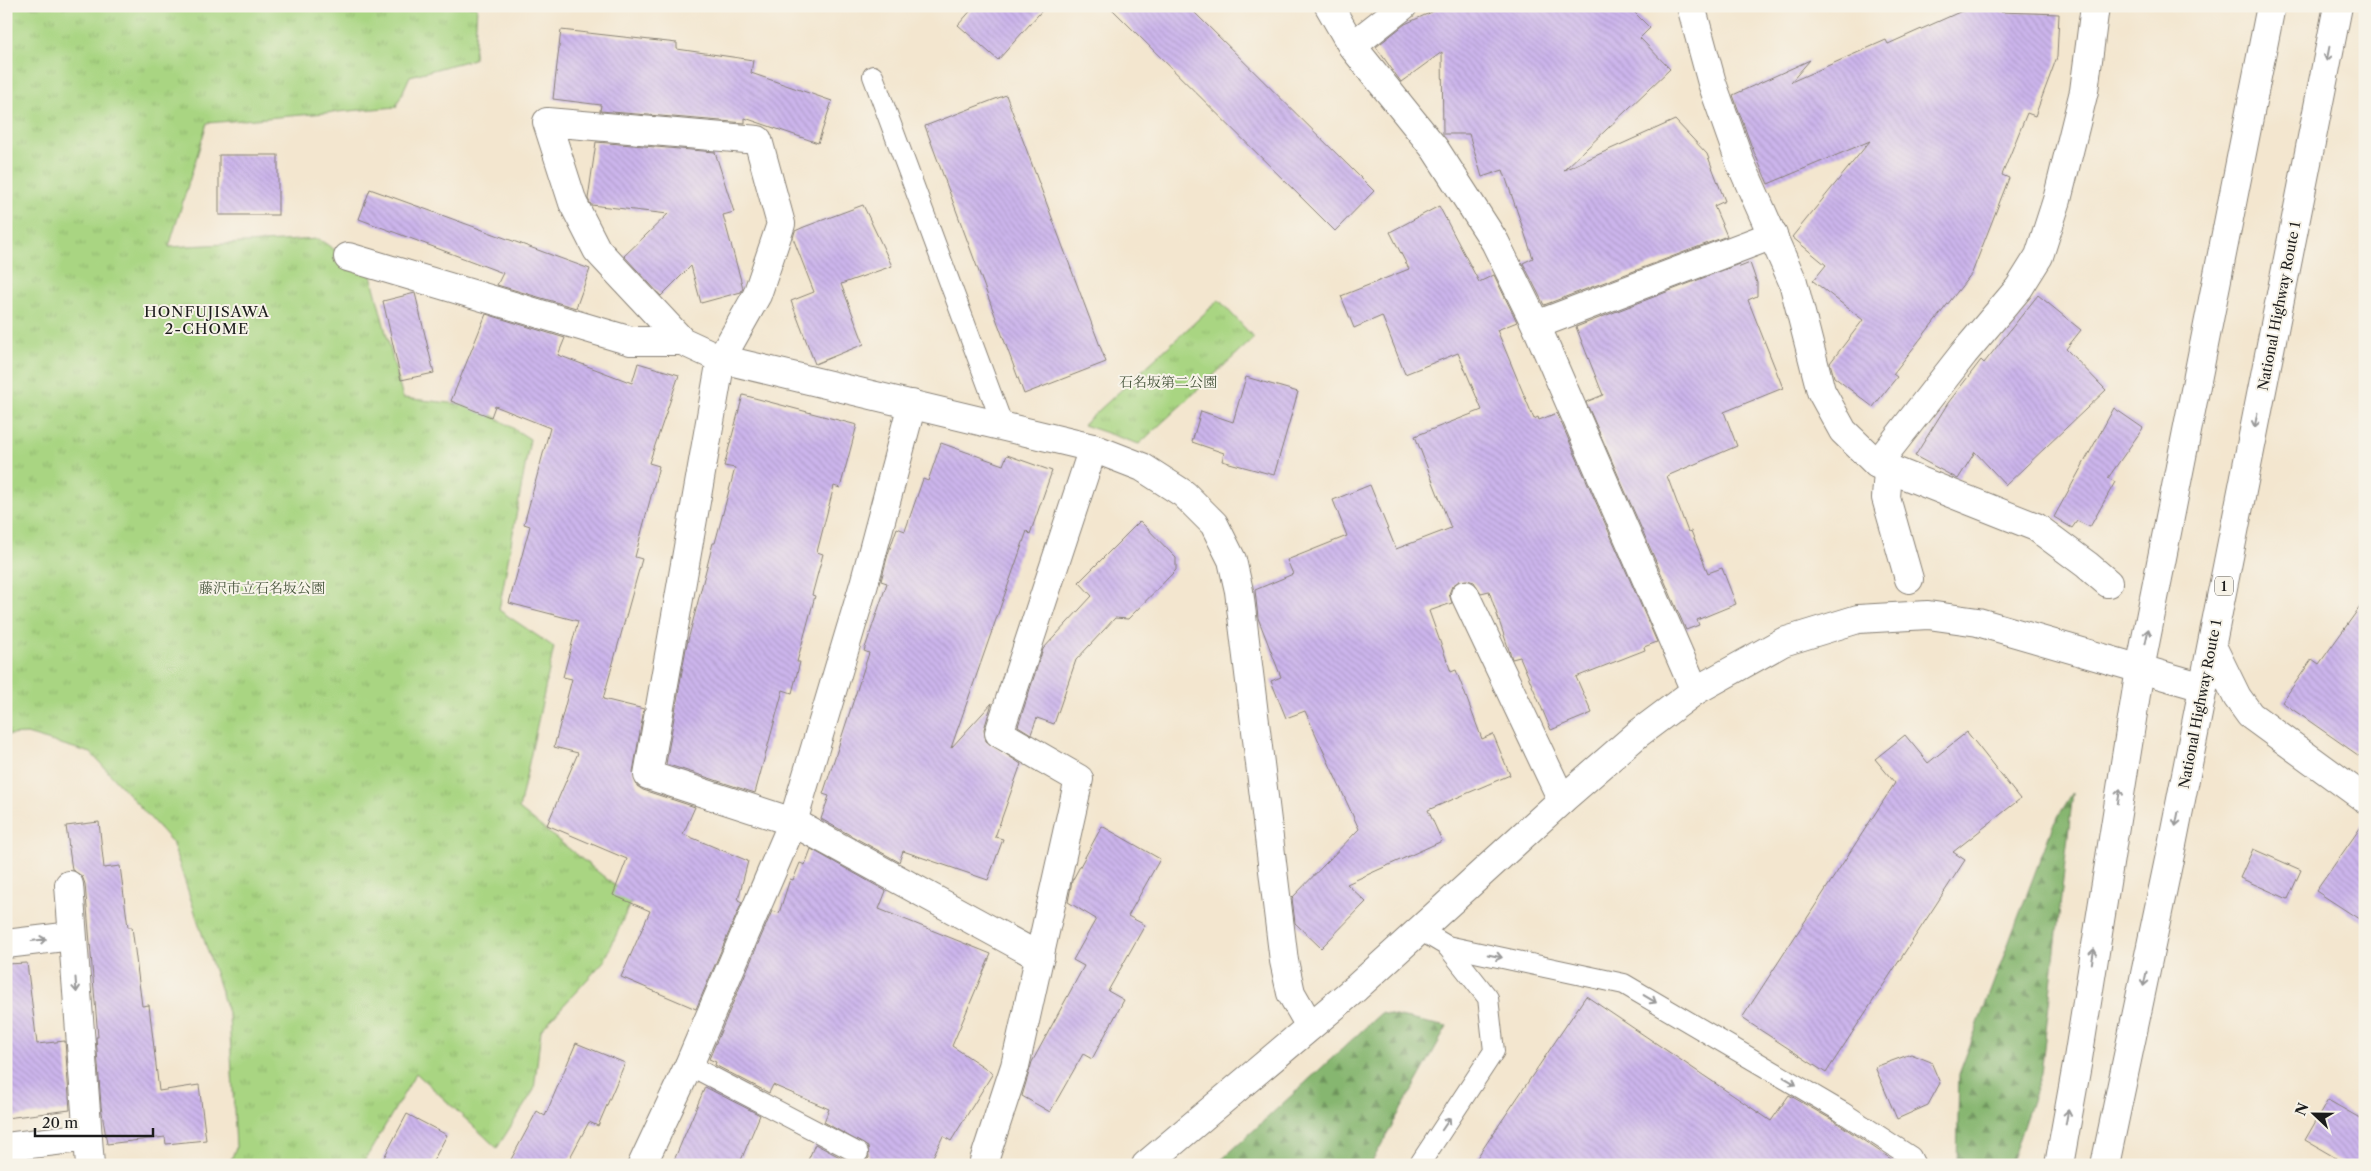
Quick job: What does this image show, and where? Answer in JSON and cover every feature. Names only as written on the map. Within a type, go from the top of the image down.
[{"type":"main road","points":[[1329,6],[1352,46],[1435,149],[1495,242],[1536,325],[1695,691]]},
{"type":"main road","points":[[1352,46],[1404,6]]},
{"type":"main road","points":[[1691,6],[1712,83],[1740,162],[1774,235],[1793,282],[1821,391],[1843,431],[1882,468],[2036,527],[2088,565],[2108,583]]},
{"type":"main road","points":[[1908,579],[1886,498],[1882,468],[1964,353],[2019,288],[2039,256],[2057,200],[2084,92],[2095,6]]},
{"type":"main road","points":[[2058,1165],[2077,1065],[2140,669],[2271,6]]},
{"type":"main road","name":"National Highway Route 1","points":[[2105,1165],[2142,995],[2338,6]]},
{"type":"main road","points":[[682,342],[597,250],[573,204],[547,122],[758,140],[781,224],[757,295],[722,359],[648,775],[793,822],[1040,957]]},
{"type":"main road","points":[[1536,325],[1774,235]]},
{"type":"main road","points":[[348,257],[631,341],[682,342],[722,359],[1093,448],[1142,467],[1184,494],[1214,524],[1232,560],[1239,592],[1284,961],[1291,993],[1310,1026]]},
{"type":"main road","points":[[642,1165],[689,1066],[793,822],[864,584],[912,404]]},
{"type":"main road","points":[[984,1161],[1015,1066],[1080,778],[998,733],[1093,448]]},
{"type":"main road","points":[[1465,595],[1562,800]]},
{"type":"main road","points":[[1146,1165],[1420,930],[1562,800],[1639,733],[1695,691],[1783,642],[1858,619],[1928,615],[1978,622],[2203,687]]},
{"type":"main road","points":[[2212,646],[2237,697],[2250,715],[2365,799]]},
{"type":"main road","points":[[68,885],[90,1165]]},
{"type":"main road","points":[[6,944],[72,936]]},
{"type":"main road","points":[[6,1147],[88,1137]]},
{"type":"lane","points":[[872,76],[1003,426]]},
{"type":"lane","points":[[1420,930],[1447,946],[1624,984],[1842,1112],[1911,1157],[1915,1165]]},
{"type":"lane","points":[[1419,1165],[1494,1051],[1488,998],[1447,946]]},
{"type":"lane","points":[[689,1066],[858,1153]]},
{"type":"green space","name":"藤沢市立石名坂公園","points":[[6,6],[477,6],[474,59],[410,76],[396,107],[207,123],[169,247],[319,239],[371,275],[403,398],[478,406],[530,439],[499,610],[554,647],[519,809],[632,899],[605,960],[541,1030],[534,1090],[497,1148],[416,1073],[362,1165],[229,1165],[236,1147],[229,1016],[172,842],[91,753],[27,734],[6,735]]},
{"type":"green space","name":"石名坂第二公園","points":[[1219,300],[1254,338],[1139,444],[1083,425]]},
{"type":"green space","points":[[2073,792],[2041,1074],[2010,1165],[1957,1165],[1959,1074],[2053,825]]},
{"type":"green space","points":[[1381,1013],[1447,1027],[1370,1165],[1216,1165]]},
{"type":"building","points":[[975,6],[1046,6],[998,60],[958,25]]},
{"type":"building","points":[[1109,6],[1188,6],[1374,191],[1335,231]]},
{"type":"building","points":[[1445,6],[1628,6],[1650,28],[1640,38],[1670,69],[1564,170],[1675,120],[1707,154],[1725,201],[1714,206],[1727,236],[1544,305],[1523,263],[1533,258],[1503,170],[1482,177],[1469,134],[1443,134],[1442,52],[1401,82],[1376,47],[1405,24]]},
{"type":"building","points":[[1973,6],[2001,6],[2001,12],[2059,14],[2057,57],[2035,116],[2027,113],[2002,175],[2009,178],[1972,273],[1893,374],[1897,377],[1873,407],[1834,377],[1830,363],[1863,320],[1813,281],[1826,265],[1792,237],[1870,141],[1768,184],[1751,145],[1733,95],[1810,60],[1791,82],[1886,40],[1888,44]]},
{"type":"building","points":[[561,30],[677,43],[677,49],[753,60],[751,73],[832,101],[818,143],[745,118],[745,123],[600,111],[601,105],[553,99]]},
{"type":"building","points":[[1006,95],[1106,362],[1024,394],[925,126]]},
{"type":"building","points":[[596,142],[715,152],[734,212],[723,215],[743,288],[741,292],[701,303],[691,266],[661,296],[624,256],[668,214],[591,205],[588,199]]},
{"type":"building","points":[[219,155],[278,155],[278,215],[219,215]]},
{"type":"building","points":[[370,189],[590,269],[576,308],[497,285],[503,273],[359,219]]},
{"type":"building","points":[[863,205],[892,266],[841,284],[864,344],[815,364],[791,301],[814,292],[793,238],[795,231]]},
{"type":"building","points":[[1439,206],[1479,282],[1494,275],[1517,322],[1497,330],[1534,419],[1538,417],[1539,420],[1557,413],[1657,642],[1644,647],[1645,650],[1576,677],[1592,713],[1551,730],[1520,657],[1512,659],[1489,591],[1481,593],[1474,582],[1467,580],[1459,581],[1452,586],[1449,594],[1452,603],[1429,611],[1451,672],[1456,670],[1482,739],[1493,734],[1510,775],[1428,810],[1442,841],[1347,884],[1366,902],[1321,948],[1295,923],[1292,898],[1359,829],[1305,711],[1286,718],[1271,681],[1281,677],[1258,618],[1255,590],[1293,574],[1287,560],[1347,536],[1333,500],[1370,485],[1396,549],[1451,528],[1415,436],[1482,410],[1458,353],[1405,374],[1382,316],[1354,328],[1341,296],[1409,269],[1390,232]]},
{"type":"building","points":[[1750,263],[1757,283],[1757,296],[1748,300],[1783,388],[1724,412],[1737,446],[1667,476],[1688,532],[1691,531],[1708,573],[1722,568],[1736,604],[1697,620],[1699,625],[1686,630],[1586,402],[1603,395],[1576,327],[1739,264],[1740,267]]},
{"type":"building","points":[[415,293],[434,373],[401,380],[383,301]]},
{"type":"building","points":[[2038,295],[2081,330],[2066,349],[2106,390],[2006,485],[1975,452],[1958,479],[1915,456],[1948,403],[1981,360],[1984,363]]},
{"type":"building","points":[[486,314],[565,338],[558,355],[632,383],[638,363],[679,375],[649,463],[659,466],[635,557],[642,559],[603,699],[644,709],[633,772],[637,786],[643,790],[695,807],[683,834],[748,861],[738,900],[742,902],[696,1009],[621,977],[650,911],[613,895],[627,859],[547,825],[578,753],[554,747],[572,679],[563,677],[578,621],[509,603],[530,526],[524,524],[550,428],[495,406],[491,417],[451,401]]},
{"type":"building","points":[[1246,377],[1298,392],[1274,475],[1222,461],[1224,453],[1192,442],[1201,411],[1233,422]]},
{"type":"building","points":[[743,395],[857,425],[840,488],[834,486],[817,552],[823,554],[812,595],[815,596],[797,662],[800,662],[792,693],[783,690],[755,793],[666,764],[686,648],[713,543],[715,543],[735,468],[724,466]]},
{"type":"building","points":[[2114,408],[2143,428],[2108,478],[2115,482],[2090,527],[2077,521],[2072,528],[2054,517]]},
{"type":"building","points":[[941,443],[1003,465],[1007,455],[1052,471],[1030,534],[1027,531],[951,748],[992,703],[984,729],[986,741],[1021,764],[995,837],[1003,839],[988,880],[903,851],[899,862],[821,819],[829,796],[823,794],[869,653],[864,651],[887,583],[881,581],[888,554],[897,528],[905,531],[923,479],[928,481]]},
{"type":"building","points":[[1140,521],[1176,558],[1176,570],[1128,619],[1115,618],[1076,660],[1054,724],[1037,718],[1031,734],[1018,726],[1043,649],[1092,596],[1079,582]]},
{"type":"building","points":[[2365,600],[2365,760],[2282,702],[2312,659],[2319,664]]},
{"type":"building","points":[[1967,732],[2020,799],[1953,852],[1965,860],[1826,1073],[1742,1018],[1895,783],[1875,759],[1905,735],[1928,763]]},
{"type":"building","points":[[2365,821],[2365,923],[2316,891]]},
{"type":"building","points":[[99,822],[104,868],[120,866],[128,927],[132,927],[142,1006],[149,1005],[159,1091],[199,1085],[206,1140],[166,1144],[165,1137],[107,1144],[101,1106],[96,1037],[98,1037],[85,884],[82,876],[72,870],[66,826]]},
{"type":"building","points":[[1102,826],[1160,859],[1128,916],[1145,925],[1108,991],[1124,1000],[1092,1059],[1083,1054],[1050,1112],[1022,1096],[1032,1062],[1084,966],[1073,960],[1096,919],[1068,902],[1072,881]]},
{"type":"building","points":[[811,849],[886,891],[879,909],[991,954],[952,1046],[993,1073],[951,1141],[943,1136],[929,1165],[859,1165],[869,1158],[868,1147],[824,1122],[829,1109],[773,1085],[769,1093],[715,1065],[716,1062],[709,1059],[772,911],[779,913],[790,879],[793,880],[800,863],[805,865]]},
{"type":"building","points":[[2253,849],[2301,870],[2288,899],[2240,878]]},
{"type":"building","points":[[27,963],[37,1044],[65,1041],[70,1110],[6,1118],[6,964]]},
{"type":"building","points":[[1586,996],[1771,1121],[1789,1095],[1836,1122],[1900,1165],[1472,1165]]},
{"type":"building","points":[[576,1043],[625,1063],[598,1126],[589,1122],[566,1165],[508,1165],[537,1111],[545,1116]]},
{"type":"building","points":[[1911,1054],[1931,1062],[1940,1083],[1928,1105],[1897,1119],[1875,1067]]},
{"type":"building","points":[[705,1087],[760,1115],[739,1165],[672,1165]]},
{"type":"building","points":[[2328,1100],[2365,1121],[2365,1165],[2348,1165],[2305,1140]]},
{"type":"building","points":[[407,1114],[447,1135],[431,1165],[380,1165]]},
{"type":"building","points":[[815,1144],[853,1164],[858,1165],[806,1165]]},
{"type":"district","name":"HONFUJISAWA 2-CHOME","points":[[207,320]]}]
